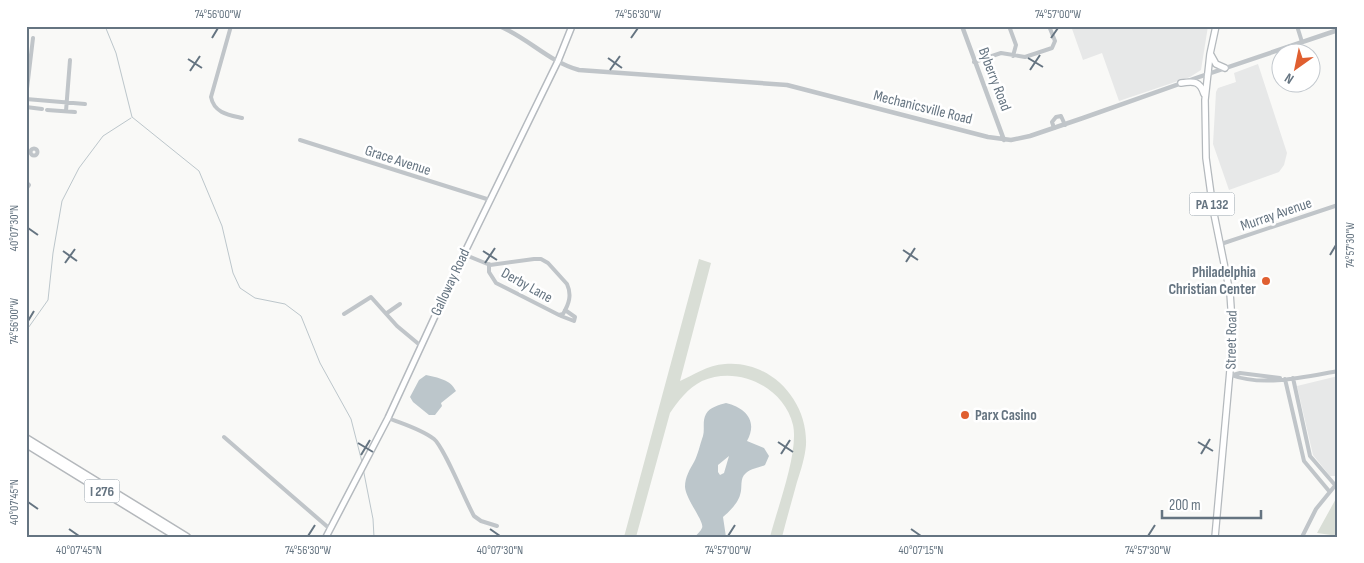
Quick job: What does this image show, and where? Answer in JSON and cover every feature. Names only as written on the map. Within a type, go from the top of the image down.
[{"type":"highway","name":"I 276","points":[[26,438],[187,537]]},
{"type":"highway","name":"I 276","points":[[26,444],[178,537]]},
{"type":"main road","name":"Galloway Road","points":[[326,537],[388,418],[463,254],[558,61],[572,26]]},
{"type":"main road","name":"Street Road","points":[[1215,537],[1233,337],[1230,293],[1208,174],[1205,134],[1205,100],[1210,54],[1216,26]]},
{"type":"main road","points":[[1210,54],[1216,64],[1225,68]]},
{"type":"main road","points":[[1181,83],[1191,82],[1199,84],[1205,100]]},
{"type":"street","points":[[231,26],[211,97],[212,103],[221,112],[242,118]]},
{"type":"street","name":"Mechanicsville Road","points":[[499,26],[569,67],[581,70],[787,85],[1004,140],[1021,139],[1065,125],[1272,52]]},
{"type":"street","name":"Byberry Road","points":[[962,26],[1004,140]]},
{"type":"street","points":[[1009,26],[1016,45],[1013,56]]},
{"type":"street","points":[[974,62],[1001,53],[1025,57],[1052,48],[1055,41],[1049,26]]},
{"type":"street","points":[[1297,26],[1302,42]]},
{"type":"street","name":"Mechanicsville Road","points":[[1302,42],[1338,30]]},
{"type":"street","points":[[33,38],[26,98],[66,104],[85,104]]},
{"type":"street","points":[[66,111],[70,60]]},
{"type":"street","points":[[26,107],[42,110]]},
{"type":"street","points":[[47,110],[75,112]]},
{"type":"street","points":[[1054,128],[1052,122],[1056,116],[1061,116],[1065,125]]},
{"type":"street","name":"Grace Avenue","points":[[300,140],[490,200]]},
{"type":"street","points":[[26,182],[28,185],[26,189]]},
{"type":"street","name":"Murray Avenue","points":[[1221,244],[1338,205]]},
{"type":"street","name":"Derby Lane","points":[[463,254],[488,264],[534,259],[546,262],[568,286],[570,295],[565,310],[561,316],[496,283],[489,272],[488,264]]},
{"type":"street","points":[[344,314],[371,297],[397,326],[421,346]]},
{"type":"street","points":[[387,313],[400,304]]},
{"type":"street","points":[[561,316],[572,322],[574,321],[575,316],[565,310]]},
{"type":"street","points":[[1231,375],[1240,378],[1268,381],[1338,371]]},
{"type":"street","points":[[1293,378],[1310,456],[1336,483],[1314,511],[1302,537]]},
{"type":"street","points":[[1285,379],[1304,461],[1329,491]]},
{"type":"street","points":[[388,418],[435,439],[474,516],[482,522],[496,526]]},
{"type":"street","points":[[224,437],[330,529]]},
{"type":"shaded area","points":[[1071,26],[1208,26],[1201,70],[1190,77],[1119,101],[1102,53],[1083,60]]},
{"type":"shaded area","points":[[1258,64],[1287,153],[1284,165],[1279,172],[1229,190],[1213,144],[1216,92],[1218,88],[1236,82],[1234,73]]},
{"type":"shaded area","points":[[699,259],[711,263],[680,381],[712,366],[741,364],[771,376],[783,386],[801,413],[805,428],[806,445],[803,464],[782,537],[770,537],[790,465],[793,450],[793,425],[788,412],[770,390],[744,378],[730,376],[702,381],[692,387],[670,413],[636,537],[624,537]]},
{"type":"shaded area","points":[[426,375],[447,381],[456,391],[441,403],[442,406],[435,415],[429,415],[413,402],[410,397],[419,380]]},
{"type":"shaded area","points":[[1338,376],[1338,479],[1335,476],[1330,476],[1313,455],[1297,386]]},
{"type":"shaded area","points":[[726,403],[739,408],[748,416],[751,427],[747,441],[764,448],[769,456],[765,465],[750,470],[744,475],[739,498],[723,517],[726,537],[695,537],[702,525],[688,498],[685,487],[686,480],[697,456],[703,436],[706,414],[712,408]],"holes":[[[729,456],[724,473],[720,475],[718,465]]]},
{"type":"shaded area","points":[[1338,495],[1338,536],[1317,533]]},
{"type":"waterway","points":[[105,26],[116,53],[132,117],[199,171],[222,226],[233,273],[240,288],[255,298],[285,304],[301,316],[320,363],[351,419],[362,462]]},
{"type":"waterway","points":[[26,331],[48,300],[53,253],[62,201],[79,168],[103,136],[131,118]]},
{"type":"waterway","points":[[363,468],[373,519],[374,537]]},
{"type":"place","name":"Philadelphia Christian Center","points":[[1266,281]]},
{"type":"place","name":"Parx Casino","points":[[965,415]]}]
